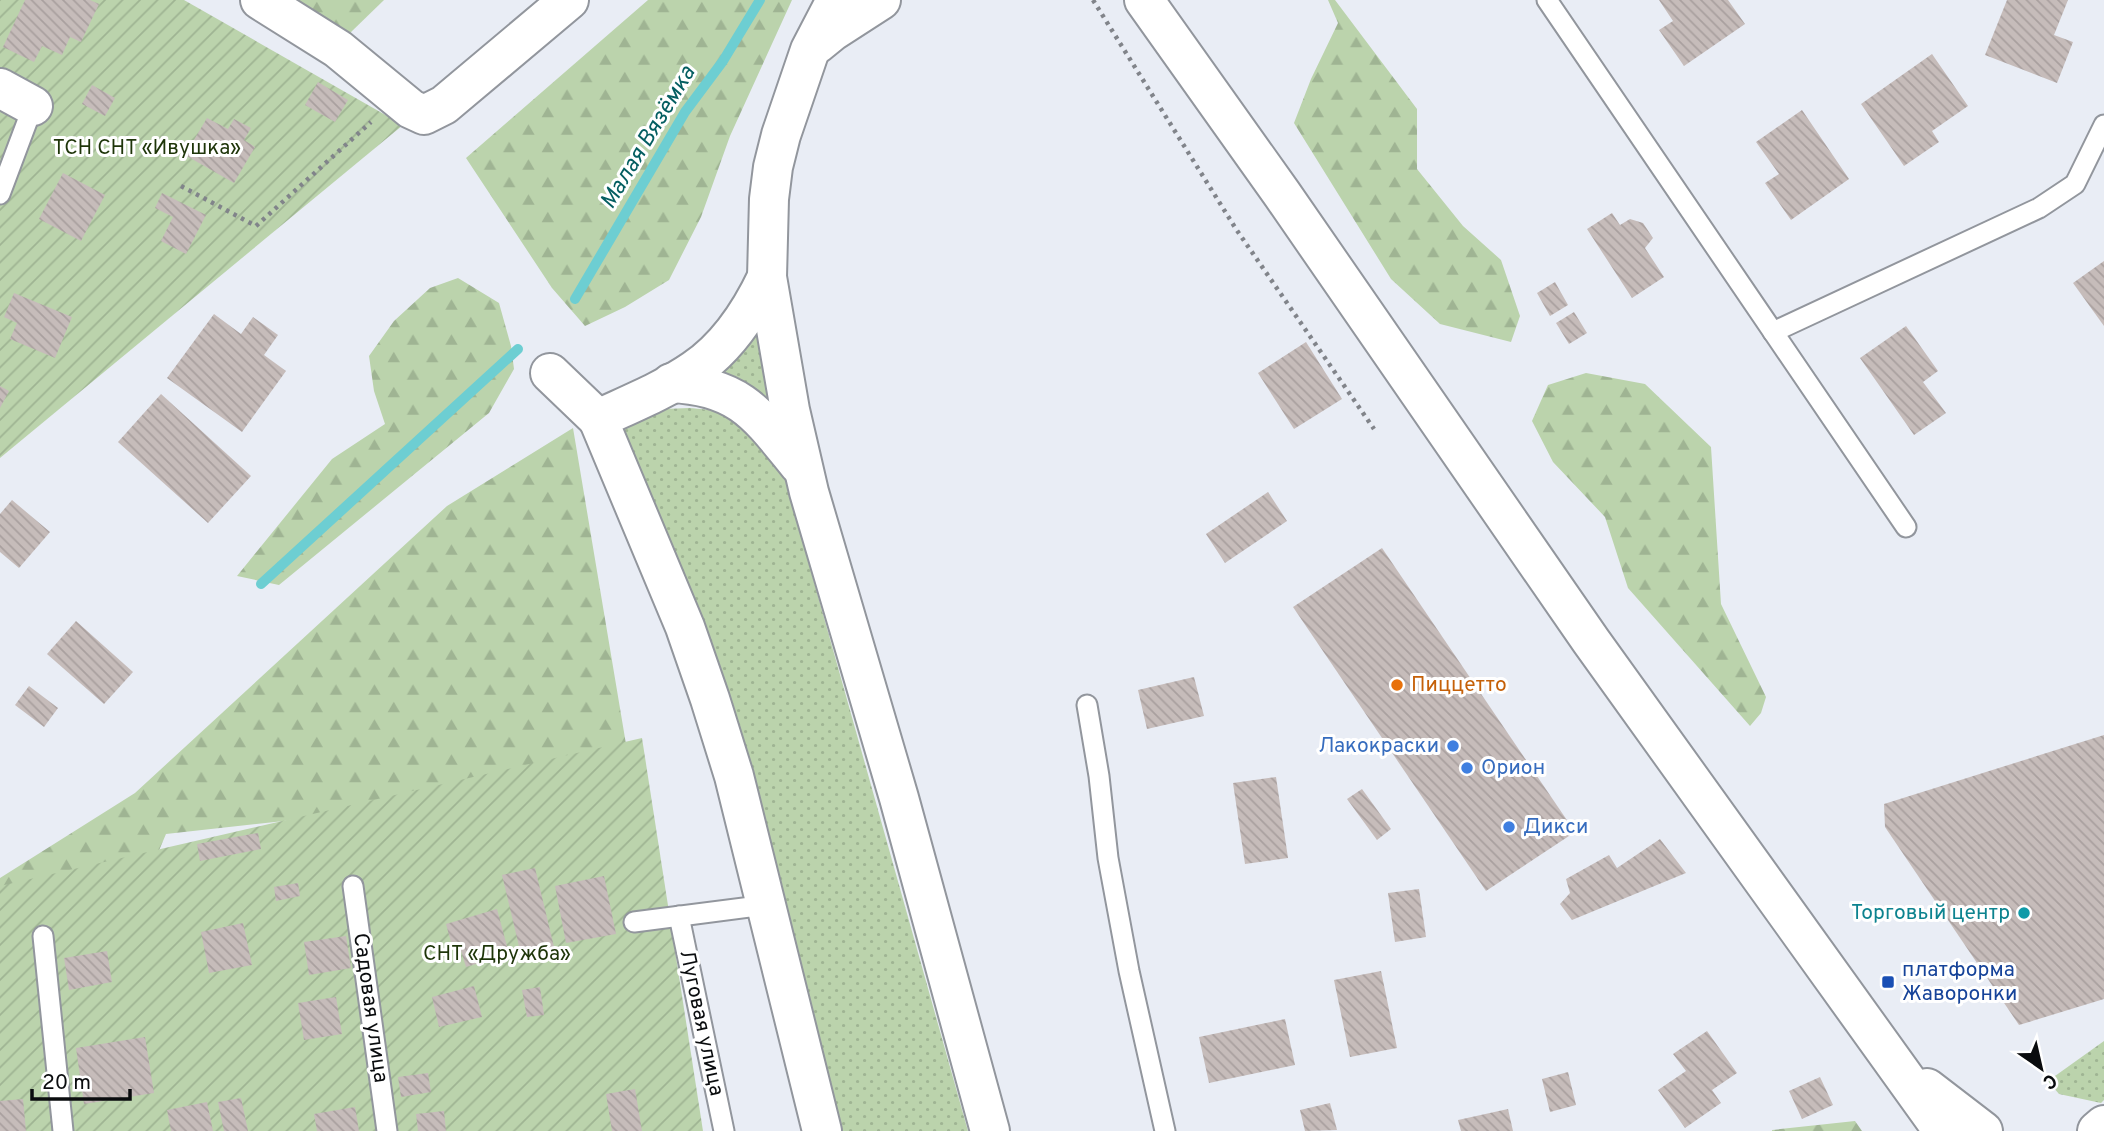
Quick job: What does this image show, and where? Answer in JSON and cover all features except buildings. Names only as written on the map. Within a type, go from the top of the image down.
[{"type":"street","points":[[260,0],[338,49],[424,116],[444,105],[569,0]]},
{"type":"street","points":[[836,0],[810,50],[773,167],[769,199],[767,277],[780,359],[804,472],[899,798],[990,1131]]},
{"type":"street","points":[[810,50],[833,31],[881,0]]},
{"type":"street","points":[[1126,0],[1155,15],[1591,641],[1943,1131]]},
{"type":"street","points":[[598,419],[694,370],[723,344],[746,316],[767,277]]},
{"type":"street","points":[[550,373],[598,419],[689,639],[734,776],[822,1131]]},
{"type":"street","points":[[671,383],[705,387],[745,405],[762,420],[804,472]]},
{"type":"street","points":[[1884,1049],[1947,1104],[1983,1131]]},
{"type":"street","points":[[2097,1131],[2104,1125]]},
{"type":"lane","points":[[1547,0],[1906,527]]},
{"type":"lane","points":[[0,194],[16,97]]},
{"type":"lane","points":[[1773,332],[2039,208],[2075,184],[2104,124]]},
{"type":"lane","points":[[1087,705],[1099,776],[1110,871],[1129,971],[1165,1131]]},
{"type":"lane","name":"Садовая улица","points":[[353,886],[387,1131]]},
{"type":"lane","points":[[634,922],[766,905]]},
{"type":"lane","name":"Луговая улица","points":[[678,916],[724,1131]]},
{"type":"lane","points":[[43,936],[63,1131]]},
{"type":"path","points":[[1093,0],[1236,229],[1374,429]]},
{"type":"path","points":[[181,186],[256,226],[398,98]]},
{"type":"green space","name":"ТСН СНТ «Ивушка»","points":[[0,0],[184,0],[403,125],[0,458]]},
{"type":"green space","points":[[290,0],[384,0],[349,34]]},
{"type":"green space","points":[[648,0],[792,0],[730,136],[701,217],[669,280],[625,307],[585,326],[552,288],[466,158]]},
{"type":"green space","points":[[1328,0],[1335,0],[1417,109],[1417,169],[1463,226],[1501,260],[1520,316],[1511,342],[1440,324],[1391,279],[1294,123],[1311,79],[1338,23]]},
{"type":"green space","points":[[458,278],[499,303],[511,346],[514,369],[489,413],[279,585],[237,576],[332,459],[385,424],[374,391],[369,356],[394,321],[430,288]]},
{"type":"green space","points":[[757,312],[788,437],[712,367]]},
{"type":"green space","points":[[1586,373],[1645,384],[1711,447],[1721,604],[1766,697],[1761,713],[1750,726],[1628,588],[1605,517],[1553,462],[1532,421],[1548,385]]},
{"type":"green space","points":[[689,408],[718,412],[741,426],[767,453],[786,482],[968,1131],[829,1131],[619,423],[664,409]]},
{"type":"green space","points":[[573,428],[628,756],[284,821],[166,834],[146,881],[0,977],[0,878],[135,793],[447,506]]},
{"type":"green space","name":"СНТ «Дружба»","points":[[642,738],[703,1131],[0,1131],[0,886]]},
{"type":"green space","points":[[2104,1041],[2104,1100],[2101,1103],[2059,1094],[2048,1081]]},
{"type":"green space","points":[[1855,1121],[1862,1131],[1772,1131],[1772,1130]]},
{"type":"waterway","name":"Малая Вязёмка","points":[[575,299],[685,112],[723,61],[760,0]]},
{"type":"waterway","name":"Малая Вязёмка","points":[[261,584],[518,349]]},
{"type":"place","name":"Пиццетто","points":[[1397,685]]},
{"type":"place","name":"Лакокраски","points":[[1453,746]]},
{"type":"place","name":"Орион","points":[[1467,768]]},
{"type":"place","name":"Дикси","points":[[1509,827]]},
{"type":"place","name":"Торговый центр","points":[[2024,913]]},
{"type":"place","name":"платформа Жаворонки","points":[[1888,982]]}]
